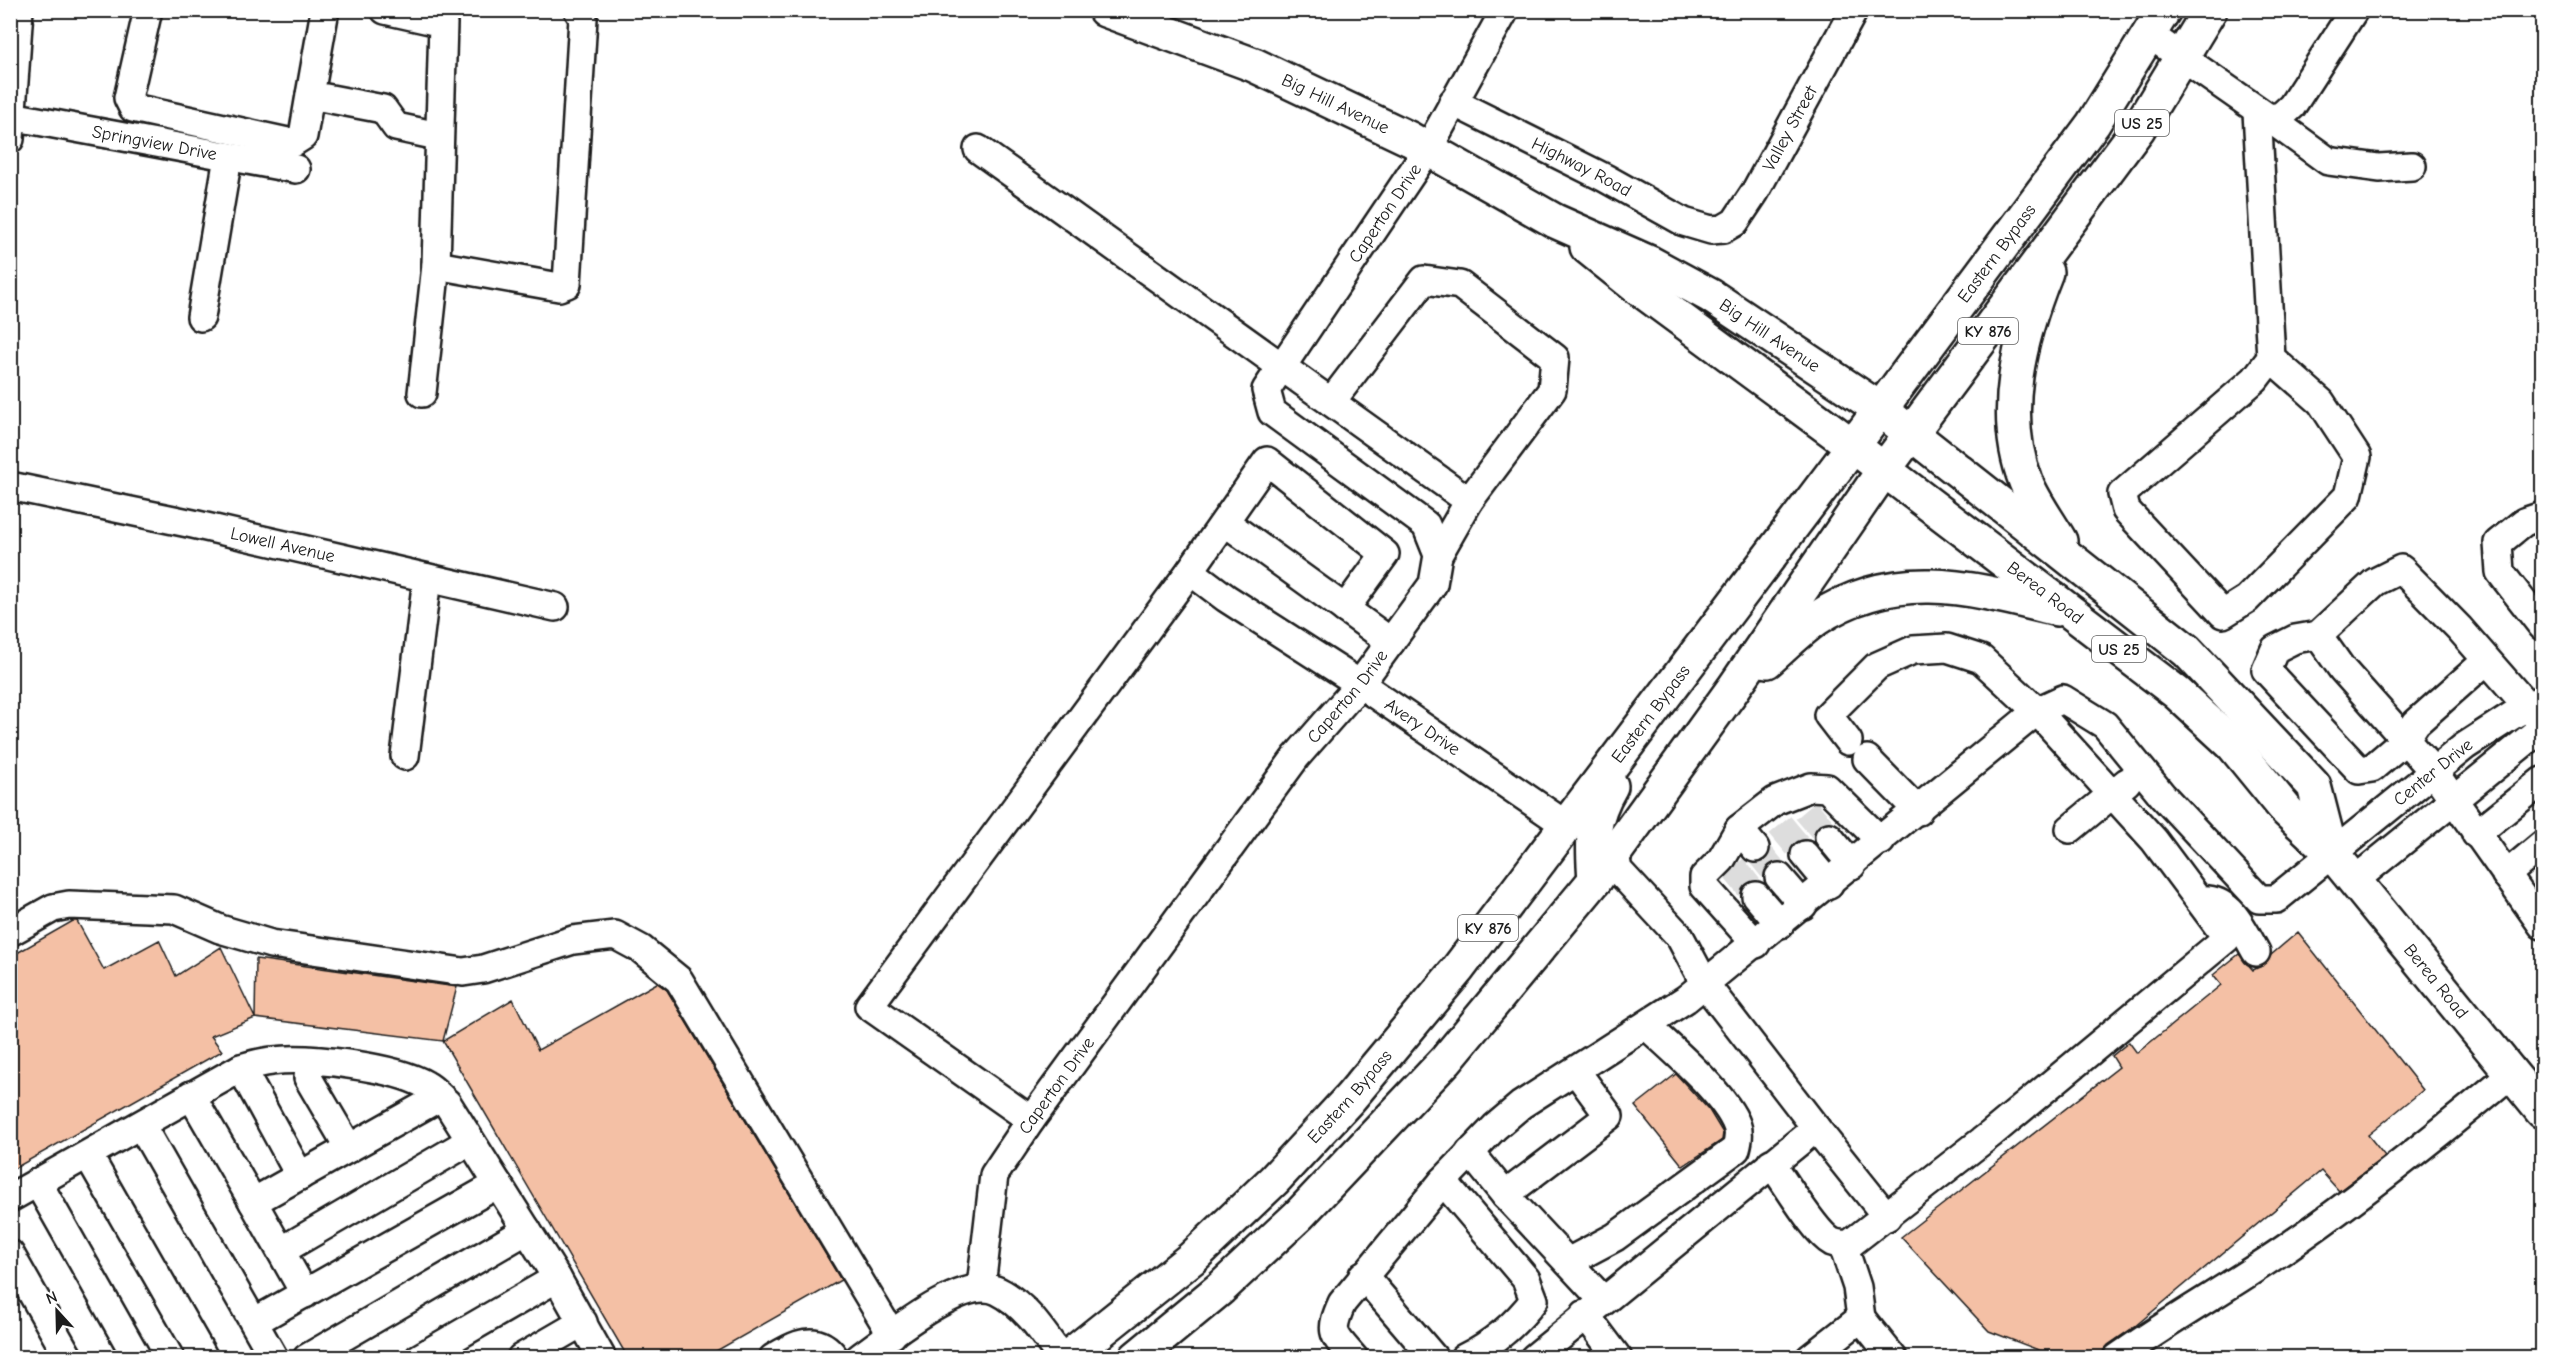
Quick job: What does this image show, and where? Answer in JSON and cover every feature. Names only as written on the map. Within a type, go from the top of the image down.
[{"type":"main road","name":"Big Hill Avenue","points":[[1105,10],[1254,65],[1428,150],[1556,221],[1650,262],[1711,296],[1880,409],[1911,434]]},
{"type":"main road","name":"US 25","points":[[2064,229],[2138,129],[2210,10]]},
{"type":"main road","name":"Eastern Bypass","points":[[1067,1358],[1192,1258],[1281,1172],[1350,1098],[1457,970],[1853,446],[2092,124],[2157,23]]},
{"type":"main road","name":"Big Hill Avenue","points":[[1556,221],[1633,284],[1853,446]]},
{"type":"main road","name":"KY 876","points":[[1136,1358],[1221,1288],[1299,1215],[1446,1060],[1595,879],[1733,689],[1883,471],[2064,229]]},
{"type":"main road","points":[[2064,229],[2025,327],[2016,376],[2014,428],[2025,482],[2068,556]]},
{"type":"main road","name":"Berea Road","points":[[1911,434],[2187,651],[2314,786],[2331,852]]},
{"type":"main road","name":"Berea Road","points":[[1853,446],[2177,693],[2233,746],[2288,811],[2331,852],[2355,880],[2542,1111]]},
{"type":"main road","points":[[1733,689],[1816,619],[1846,604],[1877,593],[1907,587],[1963,587],[2070,612]]},
{"type":"main road","points":[[1595,879],[1592,841],[1601,804],[1665,694]]},
{"type":"street","points":[[11,128],[19,10]]},
{"type":"street","points":[[148,10],[128,98],[133,108],[292,144],[303,136],[326,10]]},
{"type":"street","points":[[385,10],[444,17],[438,136],[436,265],[422,393]]},
{"type":"street","points":[[436,265],[559,287],[567,284],[582,18],[578,10]]},
{"type":"street","name":"Caperton Drive","points":[[981,1287],[994,1175],[1031,1120],[1296,757],[1360,684],[1433,584],[1438,555],[1426,525],[1272,412],[1266,390],[1428,150],[1504,10]]},
{"type":"street","name":"Valley Street","points":[[1711,230],[1723,229],[1735,222],[1745,209],[1854,10]]},
{"type":"street","points":[[2263,115],[2281,116],[2292,106],[2354,10]]},
{"type":"street","points":[[2157,23],[2183,58],[2328,161],[2370,167],[2412,166]]},
{"type":"street","points":[[310,95],[383,109],[396,127],[438,136]]},
{"type":"street","name":"Highway Road","points":[[1453,102],[1557,153],[1684,222],[1711,230]]},
{"type":"street","points":[[2263,115],[2271,358],[2255,379],[2122,494],[2126,510],[2223,614],[2247,599],[2348,496],[2357,457],[2321,402],[2271,358]]},
{"type":"street","name":"Springview Drive","points":[[11,128],[228,157],[296,169]]},
{"type":"street","points":[[978,149],[1469,501]]},
{"type":"street","points":[[201,317],[228,157]]},
{"type":"street","points":[[1331,402],[1424,280],[1460,285],[1555,358],[1552,390],[1469,501],[1438,555]]},
{"type":"street","points":[[1031,1120],[869,1006],[1190,571],[1268,461],[1385,554],[1346,609]]},
{"type":"street","name":"Lowell Avenue","points":[[10,486],[193,524],[555,607]]},
{"type":"street","points":[[2542,516],[2524,522],[2498,543],[2500,572],[2542,626]]},
{"type":"street","points":[[1225,522],[1391,642]]},
{"type":"street","points":[[2487,660],[2416,723],[2405,740],[2372,768],[2358,770],[2266,670],[2275,649],[2295,639],[2318,635],[2375,582],[2401,569],[2459,627],[2538,714]]},
{"type":"street","name":"Avery Drive","points":[[1190,571],[1226,598],[1360,684],[1566,825]]},
{"type":"street","points":[[405,756],[428,578]]},
{"type":"street","points":[[2318,635],[2342,669],[2434,772],[2542,925]]},
{"type":"street","points":[[1771,1163],[1820,1231],[1831,1242],[1843,1245],[1855,1240],[1991,1134],[2227,938],[2154,840],[2037,711],[1981,659],[1947,648],[1913,650],[1877,666],[1828,715],[1857,750],[1918,811]]},
{"type":"street","name":"Center Drive","points":[[2037,711],[2063,699],[2105,725],[2141,769],[2259,899],[2276,899],[2331,852],[2491,728],[2538,714]]},
{"type":"street","points":[[1348,1355],[1336,1340],[1335,1323],[1342,1304],[1443,1181],[1470,1152],[1521,1106],[1647,1026],[1705,984],[2037,711]]},
{"type":"street","name":"Center Drive","points":[[2355,880],[2452,800],[2538,714]]},
{"type":"street","points":[[2070,829],[2141,769]]},
{"type":"street","points":[[2476,834],[2542,781]]},
{"type":"street","points":[[1756,944],[1704,886],[1704,877],[1728,861],[1747,839],[1773,816],[1775,801],[1799,802],[1811,787],[1827,788],[1881,841]]},
{"type":"street","points":[[1829,837],[1852,865]]},
{"type":"street","points":[[2506,875],[2542,845]]},
{"type":"street","points":[[1615,853],[1618,870],[1680,938],[1705,984],[1887,1217]]},
{"type":"street","points":[[1805,855],[1829,884]]},
{"type":"street","points":[[1779,877],[1803,905]]},
{"type":"street","points":[[1595,879],[1650,907]]},
{"type":"street","points":[[1756,896],[1780,924]]},
{"type":"street","points":[[2199,900],[2212,898],[2228,907],[2256,952]]},
{"type":"street","points":[[10,932],[53,908],[69,905],[174,909],[220,929],[271,944],[462,972],[483,969],[573,940],[615,935],[641,949],[679,980],[892,1335]]},
{"type":"street","points":[[1568,1262],[1615,1238],[1736,1149],[1737,1126],[1729,1113],[1687,1062],[1647,1026]]},
{"type":"street","points":[[10,1198],[241,1068],[272,1060],[350,1065],[401,1074],[428,1085],[440,1097],[557,1278],[584,1322],[602,1358]]},
{"type":"street","points":[[310,1062],[308,1078],[349,1148]]},
{"type":"street","points":[[241,1068],[300,1176]]},
{"type":"street","points":[[1505,1195],[1609,1116],[1575,1071]]},
{"type":"street","points":[[2117,1358],[2162,1326],[2288,1247],[2392,1173],[2512,1072]]},
{"type":"street","points":[[191,1095],[305,1294]]},
{"type":"street","points":[[253,1202],[440,1097]]},
{"type":"street","points":[[141,1125],[274,1358]]},
{"type":"street","points":[[1534,1358],[1816,1128]]},
{"type":"street","points":[[281,1251],[470,1141]]},
{"type":"street","points":[[1470,1152],[1505,1195],[1568,1262],[1594,1307],[1618,1358]]},
{"type":"street","points":[[88,1155],[204,1358]]},
{"type":"street","points":[[1443,1181],[1526,1280],[1534,1299],[1521,1318],[1482,1349],[1464,1358]]},
{"type":"street","points":[[38,1183],[137,1358]]},
{"type":"street","points":[[254,1323],[498,1184]]},
{"type":"street","points":[[307,1358],[527,1230]]},
{"type":"street","points":[[1843,1245],[1857,1287],[1861,1318],[1893,1358]]},
{"type":"street","points":[[10,1254],[69,1358]]},
{"type":"street","points":[[1364,1275],[1434,1358]]},
{"type":"street","points":[[419,1358],[557,1278]]},
{"type":"street","points":[[859,1358],[947,1298],[964,1290],[981,1287],[997,1290],[1019,1306],[1061,1358]]},
{"type":"street","points":[[1810,1358],[1861,1318]]},
{"type":"street","points":[[521,1358],[584,1322]]},
{"type":"street","points":[[773,1358],[797,1343],[807,1342],[829,1349],[835,1358]]},
{"type":"building","points":[[73,921],[77,921],[104,970],[159,940],[176,976],[221,947],[255,1018],[211,1036],[222,1051],[10,1171],[10,957]]},
{"type":"building","points":[[2298,932],[2423,1090],[2368,1135],[2385,1156],[2339,1191],[2321,1171],[2134,1327],[2108,1345],[2098,1358],[2059,1358],[1989,1331],[1901,1237],[2119,1067],[2112,1056],[2129,1042],[2137,1053],[2221,985],[2213,975],[2239,954],[2253,970],[2264,965],[2271,955]]},
{"type":"building","points":[[256,959],[457,987],[443,1041],[255,1018]]},
{"type":"building","points":[[657,983],[667,990],[841,1280],[704,1358],[628,1358],[443,1041],[513,999],[538,1050]]},
{"type":"building","points":[[1676,1074],[1709,1110],[1723,1133],[1722,1140],[1683,1166],[1635,1106]]},
{"type":"tunnel","points":[[1806,810],[1829,837]]},
{"type":"tunnel","points":[[1780,825],[1805,855]]},
{"type":"tunnel","points":[[1755,848],[1779,877]]},
{"type":"tunnel","points":[[1733,867],[1756,896]]}]
